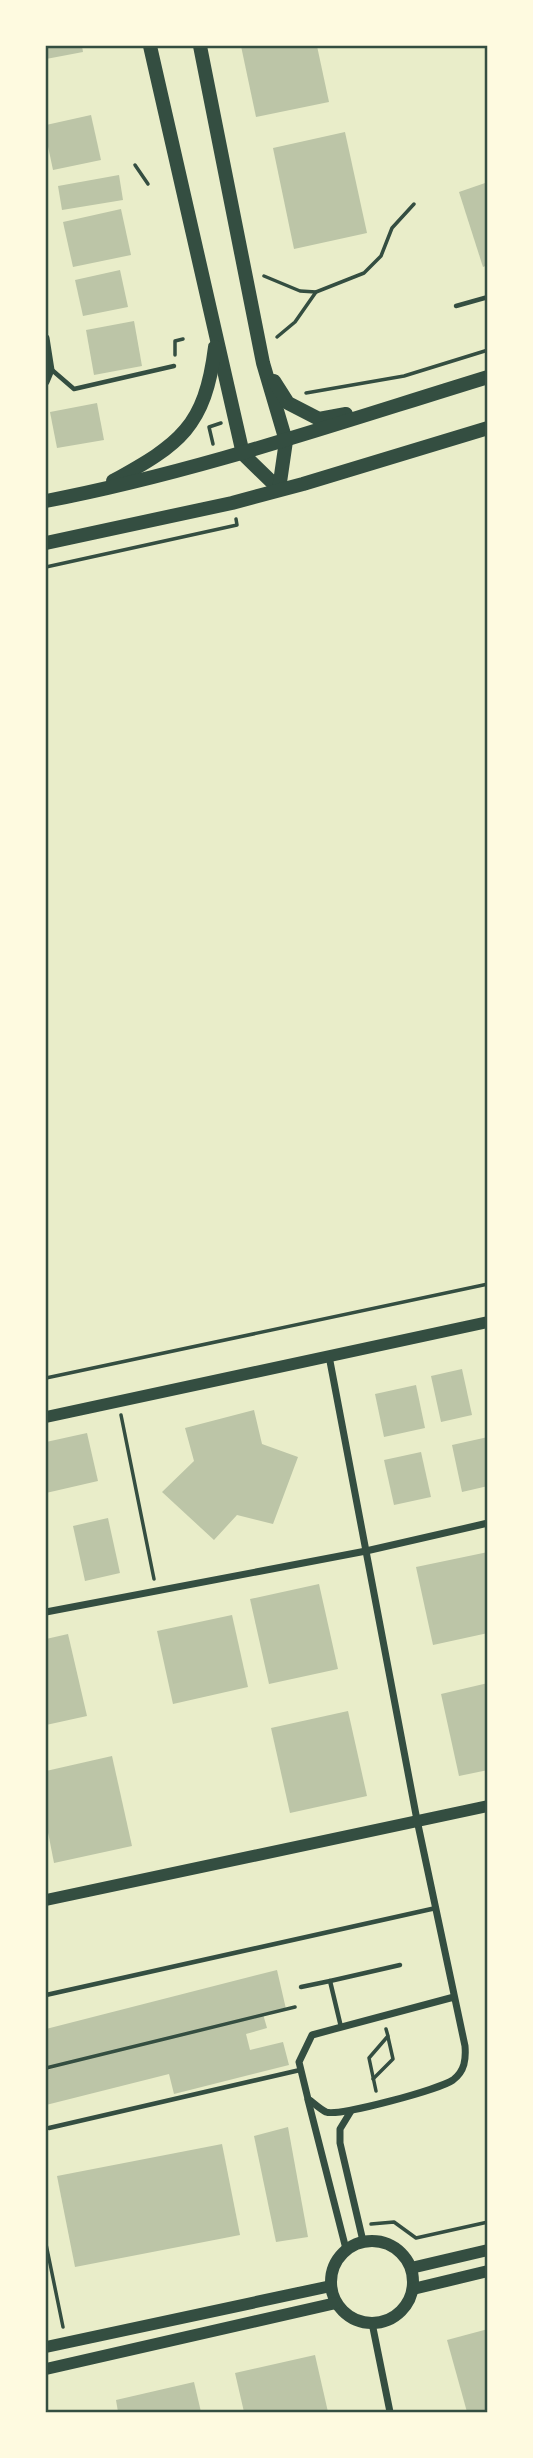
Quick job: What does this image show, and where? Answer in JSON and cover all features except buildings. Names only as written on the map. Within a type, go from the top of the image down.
[{"type":"main road","points":[[150,46],[243,454],[279,489]]},
{"type":"main road","points":[[200,46],[263,363],[286,441],[279,489]]},
{"type":"main road","points":[[96,491],[160,455],[193,423],[211,379],[216,335]]},
{"type":"main road","points":[[263,363],[288,403],[319,418],[386,408]]},
{"type":"main road","points":[[46,501],[243,454],[488,377]]},
{"type":"main road","points":[[46,543],[232,503],[488,428]]},
{"type":"street","points":[[46,338],[51,370],[46,382]]},
{"type":"street","points":[[46,1417],[488,1322]]},
{"type":"street","points":[[308,2099],[328,2113],[351,2111],[453,2080],[466,2064],[466,2046],[417,1820],[329,1356]]},
{"type":"street","points":[[46,1612],[366,1551],[488,1523]]},
{"type":"street","points":[[46,1900],[488,1805]]},
{"type":"street","points":[[346,2249],[299,2062],[312,2035],[454,1997]]},
{"type":"street","points":[[351,2111],[340,2129],[340,2143],[363,2241]]},
{"type":"street","points":[[363,2241],[387,2243],[397,2249],[411,2268],[413,2289],[409,2300],[394,2317],[372,2323],[358,2321],[345,2314],[336,2303],[331,2286],[337,2259],[346,2249],[363,2241]]},
{"type":"street","points":[[411,2268],[488,2250]]},
{"type":"street","points":[[413,2289],[488,2272]]},
{"type":"street","points":[[46,2347],[331,2286]]},
{"type":"street","points":[[46,2369],[336,2303]]},
{"type":"street","points":[[372,2323],[390,2413]]},
{"type":"lane","points":[[456,306],[488,297]]},
{"type":"lane","points":[[51,370],[74,389],[174,366]]},
{"type":"lane","points":[[46,1995],[436,1908]]},
{"type":"lane","points":[[302,1987],[400,1965]]},
{"type":"lane","points":[[330,1981],[341,2027]]},
{"type":"lane","points":[[49,2128],[301,2070]]},
{"type":"path","points":[[135,165],[148,184]]},
{"type":"path","points":[[264,276],[300,291],[316,292],[363,273],[381,256],[392,228],[414,204]]},
{"type":"path","points":[[277,337],[295,322],[316,292]]},
{"type":"path","points":[[174,366],[175,341],[183,339]]},
{"type":"path","points":[[46,567],[237,525]]},
{"type":"path","points":[[46,1378],[488,1284]]},
{"type":"path","points":[[118,1401],[157,1591]]},
{"type":"path","points":[[46,2068],[295,2007]]},
{"type":"path","points":[[373,2079],[393,2059],[383,2016]]},
{"type":"path","points":[[379,2103],[369,2057],[388,2036]]},
{"type":"path","points":[[360,2225],[394,2222],[416,2238],[488,2222]]},
{"type":"path","points":[[46,2244],[66,2343]]}]
